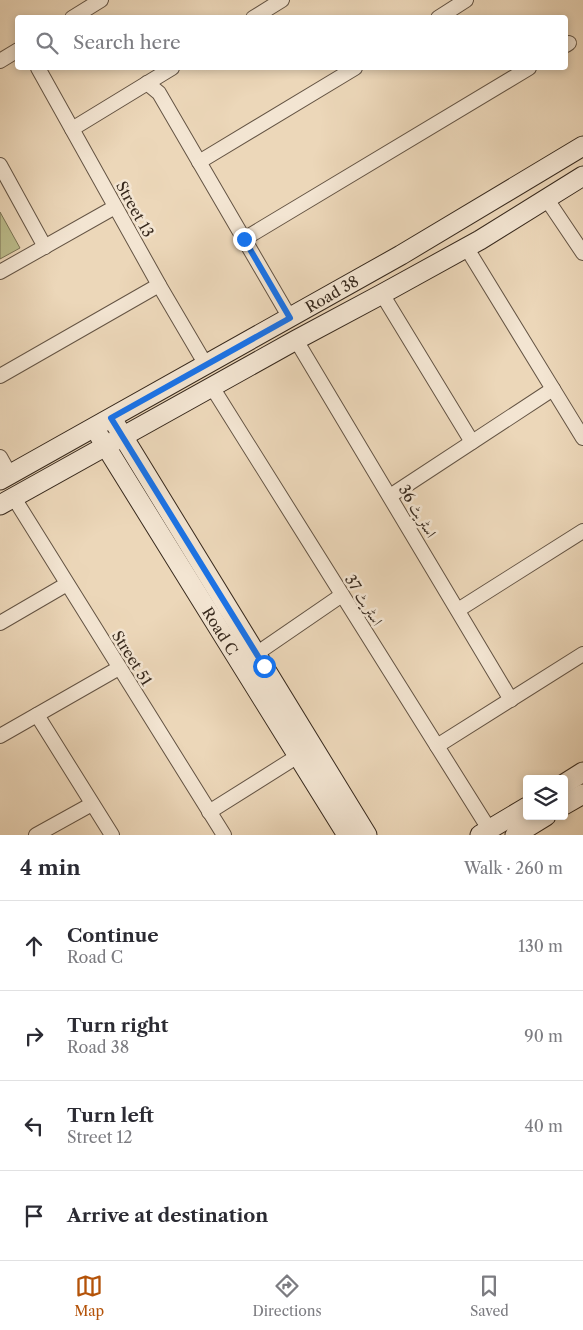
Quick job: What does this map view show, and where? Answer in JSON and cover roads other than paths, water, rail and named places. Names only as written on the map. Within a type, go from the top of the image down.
[{"type":"main road","name":"Road 38","points":[[5,477],[402,255],[583,146]]},
{"type":"main road","name":"Road 38","points":[[7,502],[466,247],[583,176]]},
{"type":"main road","name":"Road C","points":[[111,418],[368,835]]},
{"type":"main road","name":"Road C","points":[[94,428],[347,835]]},
{"type":"main road","points":[[568,781],[583,772]]},
{"type":"main road","points":[[568,803],[583,794]]},
{"type":"main road","points":[[485,832],[523,809]]},
{"type":"main road","points":[[515,835],[539,820]]},
{"type":"street","points":[[77,15],[101,0]]},
{"type":"street","points":[[259,15],[282,0]]},
{"type":"street","points":[[443,15],[466,0]]},
{"type":"street","points":[[0,61],[15,52]]},
{"type":"street","name":"Street 13","points":[[39,70],[159,285],[206,365]]},
{"type":"street","points":[[72,129],[169,70]]},
{"type":"street","points":[[199,162],[352,70]]},
{"type":"street","points":[[244,239],[526,70]]},
{"type":"street","points":[[147,83],[159,93],[290,318]]},
{"type":"street","points":[[0,165],[45,247]]},
{"type":"street","points":[[546,198],[583,253]]},
{"type":"street","points":[[0,272],[115,207]]},
{"type":"street","points":[[466,247],[583,438]]},
{"type":"street","points":[[0,376],[159,285]]},
{"type":"street","points":[[382,294],[472,442]]},
{"type":"street","name":"اسٹریٹ 36","points":[[296,340],[511,700]]},
{"type":"street","name":"اسٹریٹ 37","points":[[212,387],[437,746],[485,832]]},
{"type":"street","points":[[390,496],[553,389]]},
{"type":"street","points":[[0,457],[5,477]]},
{"type":"street","name":"Street 51","points":[[7,502],[67,584],[224,835]]},
{"type":"street","points":[[458,610],[583,532]]},
{"type":"street","points":[[0,623],[67,584]]},
{"type":"street","points":[[256,654],[342,595]]},
{"type":"street","points":[[437,746],[583,654]]},
{"type":"street","points":[[0,736],[119,668]]},
{"type":"street","points":[[37,715],[112,835]]},
{"type":"street","points":[[209,812],[298,756]]},
{"type":"street","points":[[36,835],[92,804]]}]
